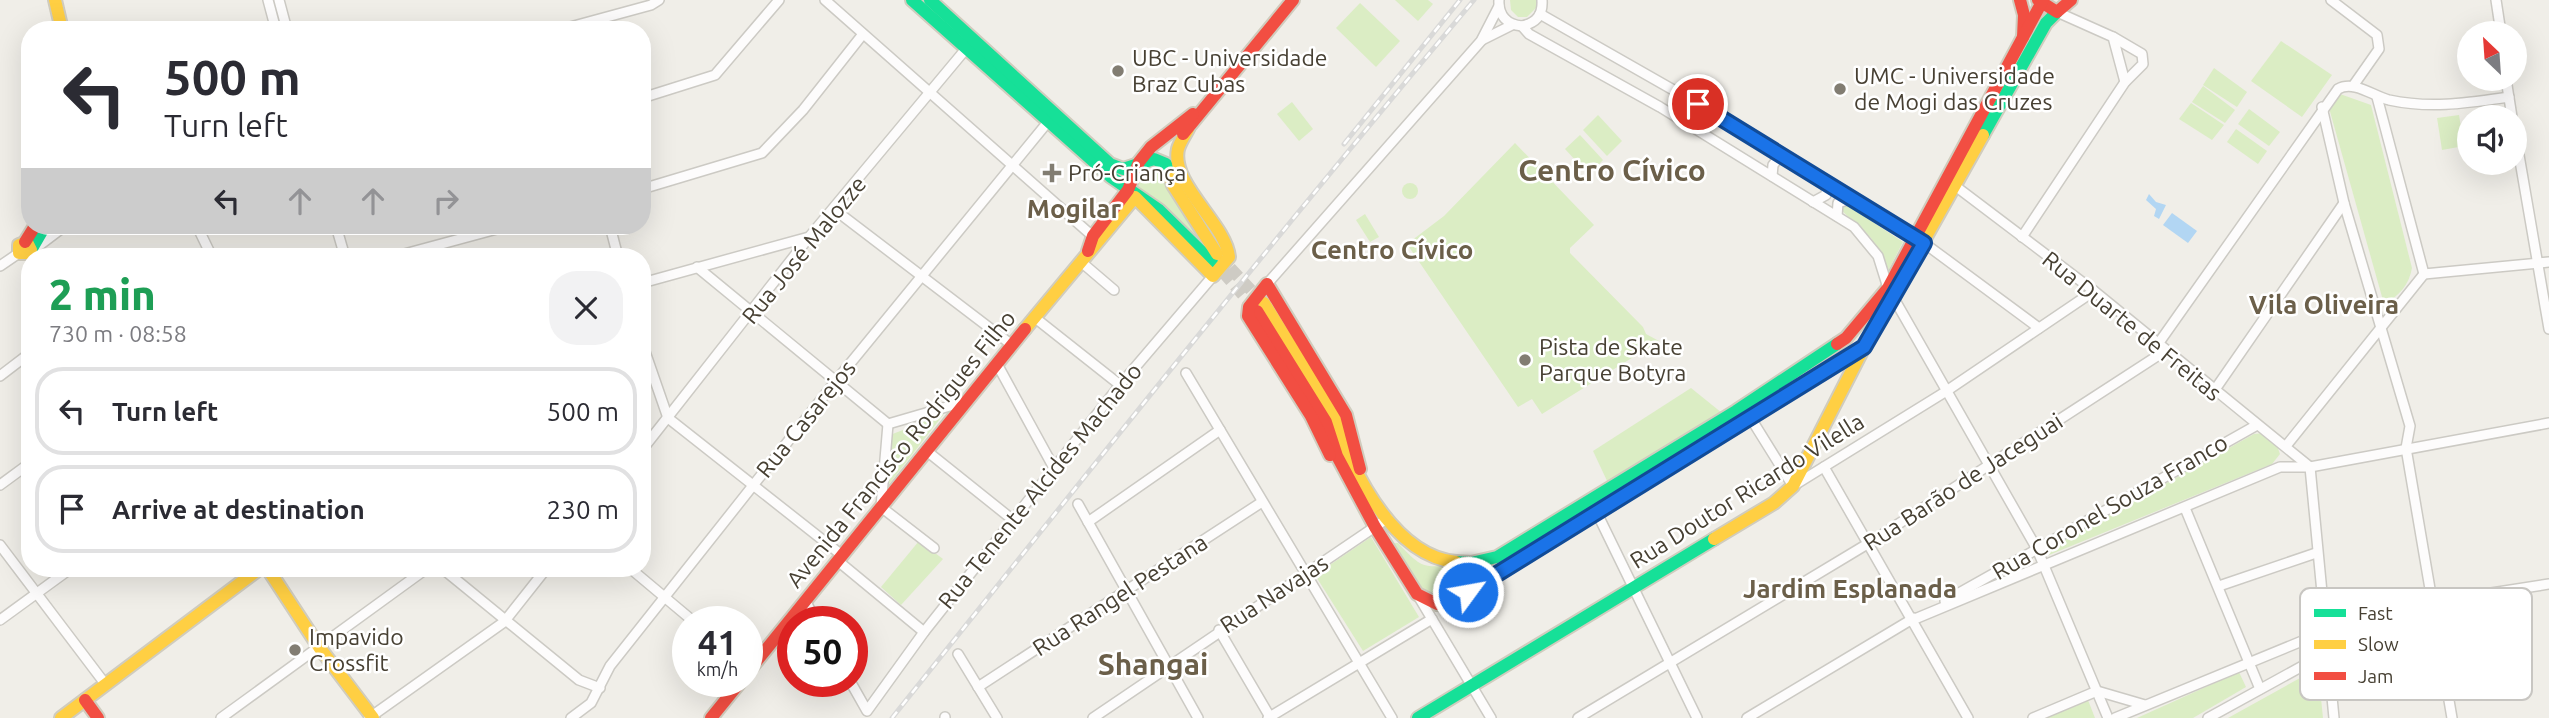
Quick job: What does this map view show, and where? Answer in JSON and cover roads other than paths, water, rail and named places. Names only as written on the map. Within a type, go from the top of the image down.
[{"type":"main road","points":[[55,0],[60,21]]},
{"type":"main road","points":[[912,0],[1047,123],[1132,194],[1159,210],[1215,258],[1173,185],[1166,164],[1154,159],[1123,169],[1110,164],[930,0]]},
{"type":"main road","name":"Avenida Francisco Rodrigues Filho","points":[[1166,164],[1174,144],[1293,0]]},
{"type":"main road","points":[[2020,0],[2024,15],[2024,37]]},
{"type":"main road","points":[[1919,240],[1954,185],[2046,23],[2071,0]]},
{"type":"main road","points":[[1793,486],[1860,349],[2041,1],[2057,12]]},
{"type":"main road","name":"Avenida Francisco Rodrigues Filho","points":[[763,652],[928,452],[1132,194],[1139,162],[1163,136],[1210,101]]},
{"type":"main road","points":[[1132,194],[1213,276],[1230,252],[1178,165],[1178,149],[1188,129]]},
{"type":"main road","points":[[1355,492],[1338,469],[1311,416],[1249,319],[1248,307],[1267,284],[1346,415],[1361,476]]},
{"type":"main road","points":[[1875,305],[1860,349],[1468,592],[1437,604],[1417,594],[1375,527],[1337,456],[1326,422],[1260,307],[1334,418],[1349,456],[1404,540],[1421,552],[1445,561],[1465,563],[1497,558],[1846,338],[1875,305],[1890,293]]},
{"type":"main road","points":[[1846,338],[1855,341],[1860,349]]},
{"type":"main road","name":"Rua Doutor Ricardo Vilella","points":[[1418,718],[1774,503],[1793,486]]},
{"type":"main road","points":[[1465,563],[1471,575],[1468,592]]},
{"type":"main road","points":[[61,718],[248,577]]},
{"type":"main road","points":[[273,577],[319,647],[371,717]]},
{"type":"main road","points":[[711,718],[728,697]]},
{"type":"main road","points":[[85,701],[98,718]]},
{"type":"street","points":[[268,0],[274,21]]},
{"type":"street","points":[[279,0],[285,21]]},
{"type":"street","points":[[592,21],[651,5],[659,0]]},
{"type":"street","points":[[651,95],[715,75],[779,0]]},
{"type":"street","points":[[825,0],[1096,239]]},
{"type":"street","points":[[1481,41],[1536,20],[1540,14],[1542,0]]},
{"type":"street","points":[[2331,0],[2377,35],[2379,42],[2379,49],[2353,86]]},
{"type":"street","points":[[2496,0],[2499,21]]},
{"type":"street","points":[[1499,3],[1501,14],[1535,38],[1678,117],[1854,227],[1871,245],[1890,293],[2037,549],[2108,718]]},
{"type":"street","points":[[1267,284],[1481,41],[1499,3]]},
{"type":"street","points":[[2022,237],[2125,82],[2145,60],[2142,54],[2113,37],[2057,12]]},
{"type":"street","points":[[1540,14],[1725,121],[1919,240],[2039,328]]},
{"type":"street","points":[[651,186],[762,153],[803,110],[863,34]]},
{"type":"street","points":[[2113,37],[2125,82]]},
{"type":"street","name":"Rua José Malozze","points":[[651,439],[751,315],[810,236],[835,210],[965,50]]},
{"type":"street","points":[[2162,347],[2322,107],[2338,89],[2353,86],[2377,97],[2428,107],[2509,97]]},
{"type":"street","points":[[2508,91],[2510,105]]},
{"type":"street","points":[[2377,97],[2424,274]]},
{"type":"street","points":[[1678,117],[1680,105],[1689,100]]},
{"type":"street","points":[[2322,107],[2344,203],[2383,325],[2410,425],[2406,448],[2429,588]]},
{"type":"street","points":[[1713,139],[1716,125],[1725,121]]},
{"type":"street","name":"Rua Casarejos","points":[[571,718],[591,703],[610,666],[835,382],[1047,123]]},
{"type":"street","points":[[1772,176],[1773,165],[1780,156]]},
{"type":"street","points":[[2522,175],[2549,329]]},
{"type":"street","points":[[1814,202],[1826,195],[1827,184]]},
{"type":"street","name":"Rua Duarte de Freitas","points":[[1954,185],[2094,291],[2310,467]]},
{"type":"street","points":[[1837,216],[1839,203],[1850,199]]},
{"type":"street","points":[[2214,391],[2344,203]]},
{"type":"street","points":[[835,210],[1012,345]]},
{"type":"street","points":[[34,248],[52,235]]},
{"type":"street","points":[[426,248],[475,235]]},
{"type":"street","points":[[651,280],[810,236]]},
{"type":"street","points":[[0,266],[21,256]]},
{"type":"street","points":[[1084,256],[1114,290]]},
{"type":"street","points":[[2280,467],[2286,446],[2424,274],[2549,262]]},
{"type":"street","points":[[697,267],[751,315],[888,424]]},
{"type":"street","name":"Rua Tenente Alcides Machado","points":[[859,697],[867,711],[924,632],[1120,385],[1213,276]]},
{"type":"street","name":"Rua Doutor Ricardo Vilella","points":[[1793,486],[1945,392],[2094,291]]},
{"type":"street","points":[[1034,317],[1120,385]]},
{"type":"street","name":"Rua Barão de Jaceguai","points":[[1578,718],[1869,543],[1989,466],[2162,347]]},
{"type":"street","points":[[0,376],[21,360]]},
{"type":"street","points":[[997,364],[1054,468]]},
{"type":"street","points":[[1186,373],[1392,718]]},
{"type":"street","points":[[651,382],[668,418],[754,485],[924,632]]},
{"type":"street","points":[[888,424],[967,401]]},
{"type":"street","points":[[1750,417],[1793,486]]},
{"type":"street","points":[[1910,621],[2280,467],[2310,467],[2549,423]]},
{"type":"street","points":[[888,424],[881,507],[934,548]]},
{"type":"street","name":"Rua Coronel Souza Franco","points":[[1747,718],[1910,621],[2257,425]]},
{"type":"street","points":[[1088,522],[1220,430]]},
{"type":"street","points":[[928,452],[1013,520]]},
{"type":"street","points":[[1824,467],[1869,543],[1961,713],[1968,718]]},
{"type":"street","points":[[2310,467],[2320,588]]},
{"type":"street","points":[[0,485],[21,470]]},
{"type":"street","points":[[1591,500],[1698,718]]},
{"type":"street","name":"Rua Rangel Pestana","points":[[978,687],[1127,593],[1262,502]]},
{"type":"street","points":[[1078,504],[1198,718]]},
{"type":"street","points":[[2185,508],[2260,689]]},
{"type":"street","name":"Rua Navajas","points":[[1093,718],[1219,630],[1388,518]]},
{"type":"street","points":[[0,545],[21,574]]},
{"type":"street","points":[[2219,586],[2316,553]]},
{"type":"street","points":[[23,577],[106,685]]},
{"type":"street","points":[[0,620],[59,577]]},
{"type":"street","points":[[220,718],[415,577]]},
{"type":"street","points":[[452,577],[579,681],[600,688]]},
{"type":"street","points":[[371,717],[504,622],[540,577]]},
{"type":"street","points":[[640,577],[673,606]]},
{"type":"street","points":[[2524,588],[2549,584]]},
{"type":"street","points":[[1417,594],[1491,718]]},
{"type":"street","points":[[806,602],[808,606]]},
{"type":"street","points":[[1219,630],[1269,718],[1432,620]]},
{"type":"street","points":[[2115,718],[2300,642]]},
{"type":"street","points":[[958,654],[997,718]]},
{"type":"street","points":[[2208,718],[2300,667]]},
{"type":"street","points":[[2033,718],[2097,691],[2145,705]]},
{"type":"street","points":[[2332,700],[2334,718]]},
{"type":"street","points":[[2449,700],[2452,718]]},
{"type":"water","points":[[2149,194],[2156,202],[2166,205],[2159,219],[2154,216],[2156,209],[2146,200]]},
{"type":"water","points":[[2172,213],[2197,231],[2188,243],[2163,225]]},
{"type":"tunnel","points":[[1218,255],[1263,303]]},
{"type":"tunnel","points":[[1223,272],[1257,311]]},
{"type":"railway","points":[[1344,144],[1460,0]]},
{"type":"railway","points":[[892,718],[1253,267],[1474,0]]},
{"type":"place","name":"UBC - Universidade Braz Cubas","points":[[1118,71]]},
{"type":"place","name":"UMC - Universidade de Mogi das Cruzes","points":[[1840,89]]},
{"type":"place","name":"Pró-Criança","points":[[1052,173]]},
{"type":"place","name":"Pista de Skate Parque Botyra","points":[[1525,360]]},
{"type":"place","name":"Impavido Crossfit","points":[[295,650]]},
{"type":"district","name":"Centro Cívico","points":[[1612,171]]},
{"type":"district","name":"Mogilar","points":[[1074,209]]},
{"type":"district","name":"Centro Cívico","points":[[1392,250]]},
{"type":"district","name":"Vila Oliveira","points":[[2324,305]]},
{"type":"district","name":"Jardim Esplanada","points":[[1850,589]]},
{"type":"district","name":"Shangai","points":[[1153,665]]}]
